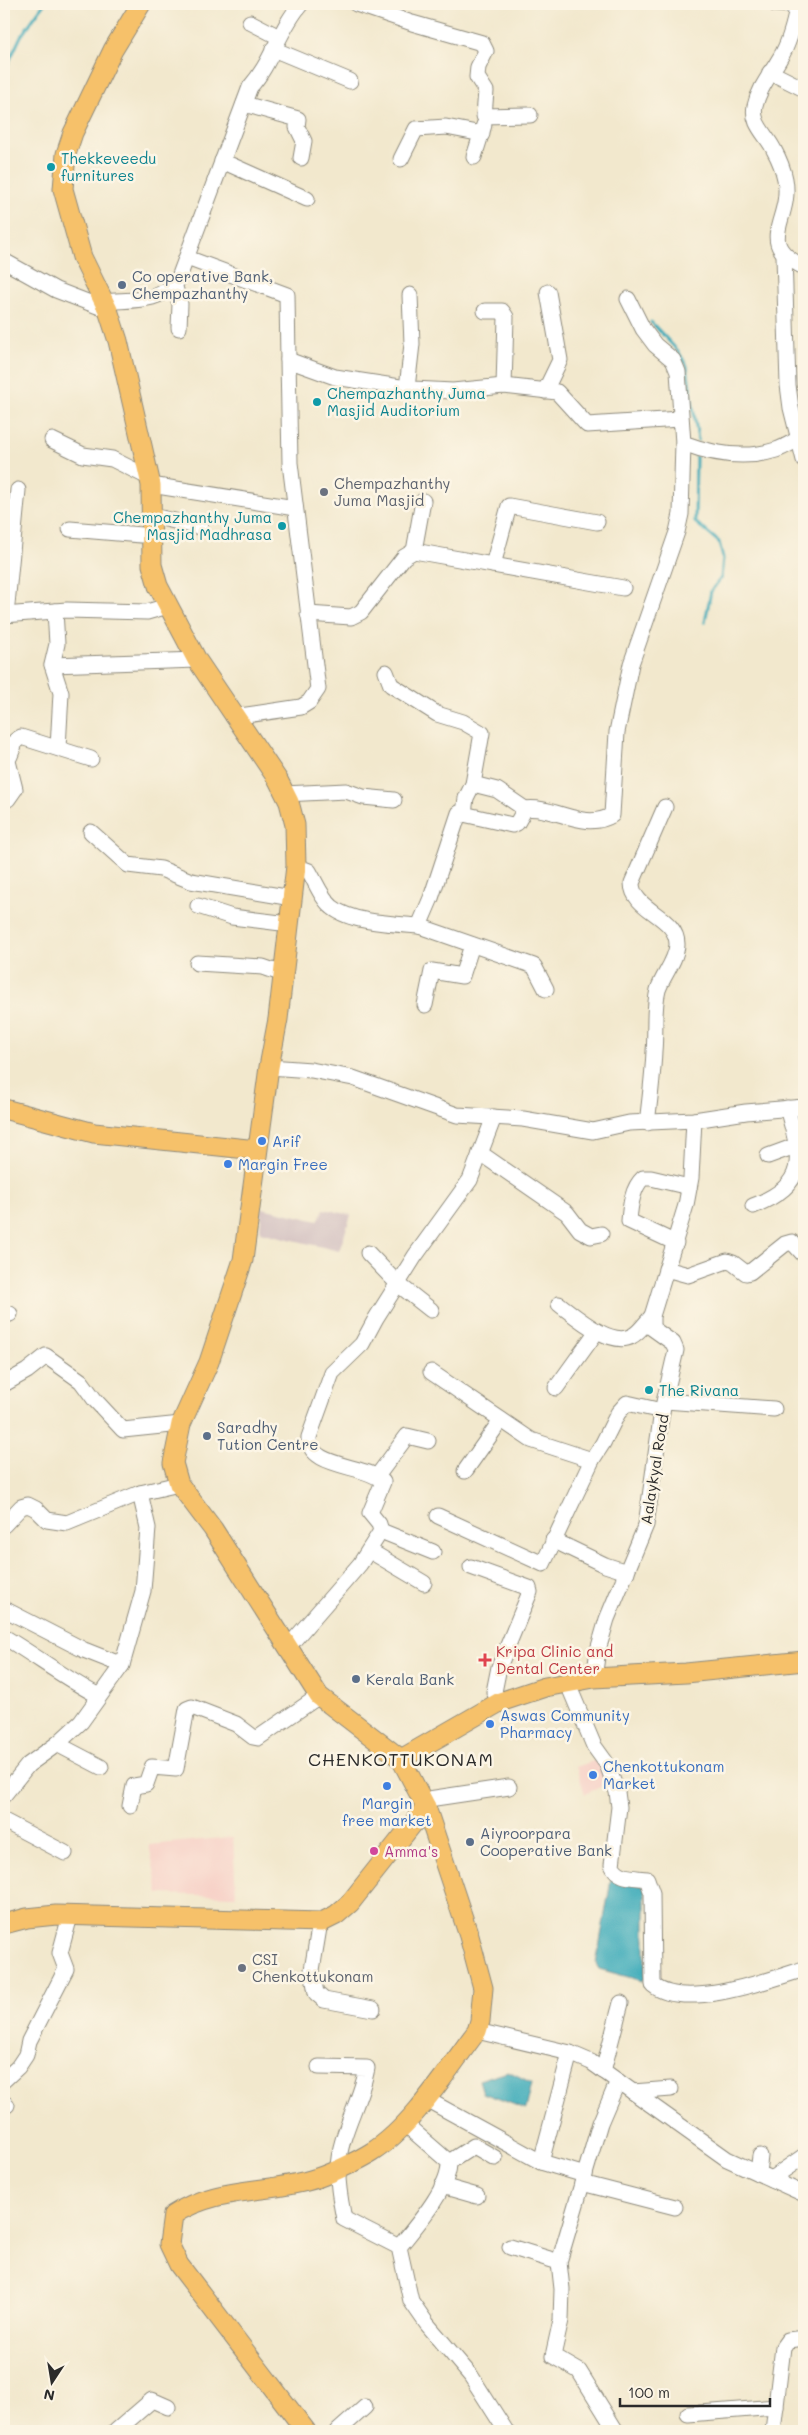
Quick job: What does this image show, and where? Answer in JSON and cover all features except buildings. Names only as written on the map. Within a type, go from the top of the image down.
[{"type":"main road","points":[[140,4],[113,50],[73,133],[66,154],[63,189],[71,225],[82,256],[106,306],[118,341],[150,482],[153,525],[152,565],[158,586],[197,660],[233,717],[278,780],[295,825],[296,866],[283,974],[243,1260],[209,1362],[181,1424],[173,1463],[180,1484],[213,1529],[319,1696],[401,1759],[424,1803],[470,1936],[483,1988],[480,2021],[477,2031],[426,2099],[404,2124],[372,2152],[316,2178],[205,2199],[186,2206],[173,2215],[169,2244],[179,2265],[306,2431]]},
{"type":"main road","points":[[4,1109],[94,1133],[257,1150]]},
{"type":"main road","points":[[401,1759],[500,1702],[567,1682],[594,1678],[686,1673],[804,1661]]},
{"type":"main road","points":[[4,1924],[27,1918],[70,1916],[320,1922],[336,1915],[350,1903],[424,1803]]},
{"type":"street","points":[[4,261],[56,290],[106,306],[159,297],[169,291],[187,258],[250,87],[260,76],[285,24],[301,4]]},
{"type":"street","points":[[356,4],[412,23],[482,43],[486,51],[478,67],[477,76],[486,90],[482,134],[474,157]]},
{"type":"street","points":[[775,4],[800,5],[781,57],[770,72],[755,106],[755,118],[774,149],[784,174],[786,201],[777,234],[777,244],[784,256],[788,385],[801,437],[804,460]]},
{"type":"street","points":[[250,22],[276,43],[350,81]]},
{"type":"street","points":[[770,72],[804,89]]},
{"type":"street","points":[[244,104],[298,119],[297,128],[304,141],[301,158]]},
{"type":"street","points":[[484,116],[530,115]]},
{"type":"street","points":[[401,159],[416,128],[446,127],[482,134]]},
{"type":"street","points":[[222,161],[307,199]]},
{"type":"street","points":[[784,256],[804,267]]},
{"type":"street","points":[[187,258],[287,295],[290,463],[318,689],[309,702],[300,707],[233,717]]},
{"type":"street","points":[[174,284],[180,304],[179,328]]},
{"type":"street","points":[[545,391],[560,360],[548,292]]},
{"type":"street","points":[[407,388],[412,344],[410,295]]},
{"type":"street","points":[[473,784],[497,790],[524,809],[535,807],[587,822],[602,821],[612,815],[617,732],[631,664],[649,607],[677,532],[681,514],[683,443],[678,372],[673,360],[654,345],[643,329],[628,299]]},
{"type":"street","points":[[485,310],[502,311],[506,317],[504,386]]},
{"type":"street","points":[[288,360],[335,377],[407,388],[453,391],[504,386],[557,392],[587,425],[680,419]]},
{"type":"street","points":[[683,443],[708,452],[739,455],[776,450],[801,437]]},
{"type":"street","points":[[52,440],[83,455],[112,459],[150,482],[295,508]]},
{"type":"street","points":[[18,490],[5,615],[55,611],[147,612],[168,606]]},
{"type":"street","points":[[414,551],[423,501]]},
{"type":"street","points":[[493,565],[509,506],[597,522]]},
{"type":"street","points":[[70,528],[142,535],[153,525],[200,527]]},
{"type":"street","points":[[308,614],[351,617],[361,612],[404,557],[414,551],[623,588]]},
{"type":"street","points":[[55,611],[57,644],[52,665],[60,694],[58,748]]},
{"type":"street","points":[[52,665],[197,660]]},
{"type":"street","points":[[386,672],[391,685],[409,694],[436,714],[463,722],[482,733],[473,784],[466,798],[464,813]]},
{"type":"street","points":[[4,801],[8,799],[15,789],[13,774],[6,757],[12,754],[16,740],[21,737],[91,759]]},
{"type":"street","points":[[284,794],[346,792],[363,797],[394,800]]},
{"type":"street","points":[[647,1123],[654,1062],[658,991],[673,960],[677,945],[675,935],[670,928],[636,898],[632,892],[632,883],[665,807]]},
{"type":"street","points":[[419,926],[432,898],[456,817],[459,813],[512,825],[517,823],[524,809]]},
{"type":"street","points":[[91,832],[128,864],[161,869],[191,881],[292,898]]},
{"type":"street","points":[[296,866],[310,871],[323,896],[332,907],[347,916],[419,926],[534,966],[546,989]]},
{"type":"street","points":[[198,906],[232,917],[289,924]]},
{"type":"street","points":[[425,1005],[432,971],[462,976],[472,945]]},
{"type":"street","points":[[197,963],[264,967],[283,974]]},
{"type":"street","points":[[269,1067],[311,1070],[353,1078],[457,1116],[523,1119],[593,1131],[629,1124],[694,1120],[804,1107]]},
{"type":"street","points":[[753,1206],[780,1194],[794,1179],[801,1162],[787,1108]]},
{"type":"street","points":[[433,1552],[381,1531],[370,1513],[383,1482],[378,1475],[354,1470],[322,1457],[311,1449],[309,1437],[332,1373],[362,1344],[398,1284],[470,1180],[494,1117]]},
{"type":"street","points":[[559,1304],[597,1331],[619,1338],[633,1336],[648,1323],[676,1243],[689,1187],[694,1120]]},
{"type":"street","points":[[768,1156],[798,1145]]},
{"type":"street","points":[[480,1153],[566,1213],[580,1230],[591,1236],[601,1234]]},
{"type":"street","points":[[676,1243],[629,1221],[630,1207],[636,1186],[642,1178],[651,1178],[689,1187]]},
{"type":"street","points":[[666,1269],[688,1275],[727,1261],[733,1263],[746,1273],[785,1244],[792,1242],[804,1255]]},
{"type":"street","points":[[368,1253],[398,1284],[431,1310]]},
{"type":"street","name":"Aalaykyal Road","points":[[594,1678],[598,1650],[607,1619],[646,1525],[663,1406],[676,1350],[673,1342],[648,1323]]},
{"type":"street","points":[[556,1388],[597,1331]]},
{"type":"street","points":[[4,1384],[27,1371],[46,1356],[82,1381],[95,1400],[123,1430],[181,1424]]},
{"type":"street","points":[[432,1372],[531,1440],[592,1460]]},
{"type":"street","points":[[438,1516],[543,1564],[592,1460],[618,1414],[627,1403],[663,1406],[774,1409]]},
{"type":"street","points":[[465,1471],[501,1420]]},
{"type":"street","points":[[378,1475],[407,1436],[428,1441]]},
{"type":"street","points":[[4,1525],[21,1507],[28,1505],[36,1509],[47,1520],[67,1522],[140,1493],[180,1484]]},
{"type":"street","points":[[5,1790],[28,1765],[57,1744],[81,1722],[122,1665],[143,1590],[148,1528],[140,1493]]},
{"type":"street","points":[[288,1647],[370,1551],[381,1531]]},
{"type":"street","points":[[553,1540],[605,1565],[627,1572]]},
{"type":"street","points":[[370,1551],[424,1583]]},
{"type":"street","points":[[471,1567],[529,1588],[530,1592],[499,1667],[494,1692],[500,1702]]},
{"type":"street","points":[[4,1609],[84,1650],[122,1665]]},
{"type":"street","points":[[4,1637],[99,1696]]},
{"type":"street","points":[[567,1682],[594,1746],[607,1764],[617,1792],[618,1807],[612,1865],[615,1870],[624,1876],[647,1879],[652,1893],[653,1985],[661,1992],[716,1994],[804,1969]]},
{"type":"street","points":[[130,1806],[134,1786],[146,1784],[152,1767],[176,1769],[187,1709],[192,1707],[236,1724],[253,1737],[258,1738],[319,1696]]},
{"type":"street","points":[[57,1744],[101,1767]]},
{"type":"street","points":[[424,1803],[509,1787]]},
{"type":"street","points":[[4,1821],[64,1853]]},
{"type":"street","points":[[4,2080],[18,2067],[26,2055],[29,2041],[66,1969],[60,1953],[70,1916]]},
{"type":"street","points":[[320,1922],[312,1970],[316,1994],[324,2000],[373,2009]]},
{"type":"street","points":[[603,2071],[621,2003]]},
{"type":"street","points":[[477,2031],[570,2052],[591,2062],[727,2159],[804,2194]]},
{"type":"street","points":[[541,2162],[570,2052]]},
{"type":"street","points":[[319,2067],[367,2068],[365,2081],[342,2144],[338,2168],[344,2219],[399,2247]]},
{"type":"street","points":[[616,2431],[579,2371],[553,2356],[561,2320],[562,2289],[559,2262],[600,2123],[618,2081]]},
{"type":"street","points":[[632,2092],[671,2089]]},
{"type":"street","points":[[426,2099],[541,2162],[584,2179],[675,2207]]},
{"type":"street","points":[[399,2247],[421,2219],[449,2172],[449,2162],[404,2124]]},
{"type":"street","points":[[449,2162],[474,2146],[495,2158]]},
{"type":"street","points":[[760,2156],[764,2176]]},
{"type":"street","points":[[764,2176],[804,2156]]},
{"type":"street","points":[[442,2186],[477,2196]]},
{"type":"street","points":[[399,2247],[411,2301],[427,2324],[471,2376],[506,2431]]},
{"type":"street","points":[[510,2247],[559,2262]]},
{"type":"street","points":[[773,2431],[783,2347],[788,2340],[804,2338]]},
{"type":"street","points":[[116,2431],[152,2400],[168,2407]]},
{"type":"street","points":[[688,2414],[776,2407]]},
{"type":"street","points":[[338,2431],[365,2408]]},
{"type":"shaded area","points":[[262,1208],[318,1221],[324,1209],[351,1215],[339,1251],[260,1232]]},
{"type":"shaded area","name":"Chenkottukonam Market","points":[[602,1758],[609,1783],[585,1794],[576,1767]]},
{"type":"shaded area","points":[[233,1837],[236,1896],[159,1894],[149,1845]]},
{"type":"water","points":[[611,1880],[645,1884],[645,1978],[643,1981],[599,1969],[596,1964]]},
{"type":"water","points":[[508,2071],[532,2083],[526,2109],[483,2093],[479,2080]]},
{"type":"waterway","points":[[4,72],[21,36],[44,4]]},
{"type":"waterway","points":[[651,322],[678,351],[687,366],[698,440]]},
{"type":"waterway","points":[[696,457],[695,522],[719,542],[723,558],[721,578],[711,591],[705,622]]},
{"type":"place","name":"Thekkeveedu furnitures","points":[[51,167]]},
{"type":"place","name":"Co operative Bank, Chempazhanthy","points":[[122,285]]},
{"type":"place","name":"Chempazhanthy Juma Masjid Auditorium","points":[[317,402]]},
{"type":"place","name":"Chempazhanthy Juma Masjid","points":[[324,492]]},
{"type":"place","name":"Chempazhanthy Juma Masjid Madhrasa","points":[[282,526]]},
{"type":"place","name":"Arif","points":[[262,1141]]},
{"type":"place","name":"Margin Free","points":[[228,1164]]},
{"type":"place","name":"The Rivana","points":[[649,1390]]},
{"type":"place","name":"Saradhy Tution Centre","points":[[207,1436]]},
{"type":"place","name":"Kripa Clinic and Dental Center","points":[[485,1660]]},
{"type":"place","name":"Kerala Bank","points":[[356,1679]]},
{"type":"place","name":"Aswas Community Pharmacy","points":[[490,1724]]},
{"type":"place","name":"Chenkottukonam Market","points":[[593,1775]]},
{"type":"place","name":"Margin free market","points":[[387,1786]]},
{"type":"place","name":"Aiyroorpara Cooperative Bank","points":[[470,1842]]},
{"type":"place","name":"Amma's","points":[[374,1851]]},
{"type":"place","name":"CSI Chenkottukonam","points":[[242,1968]]},
{"type":"district","name":"CHENKOTTUKONAM","points":[[401,1759]]}]
